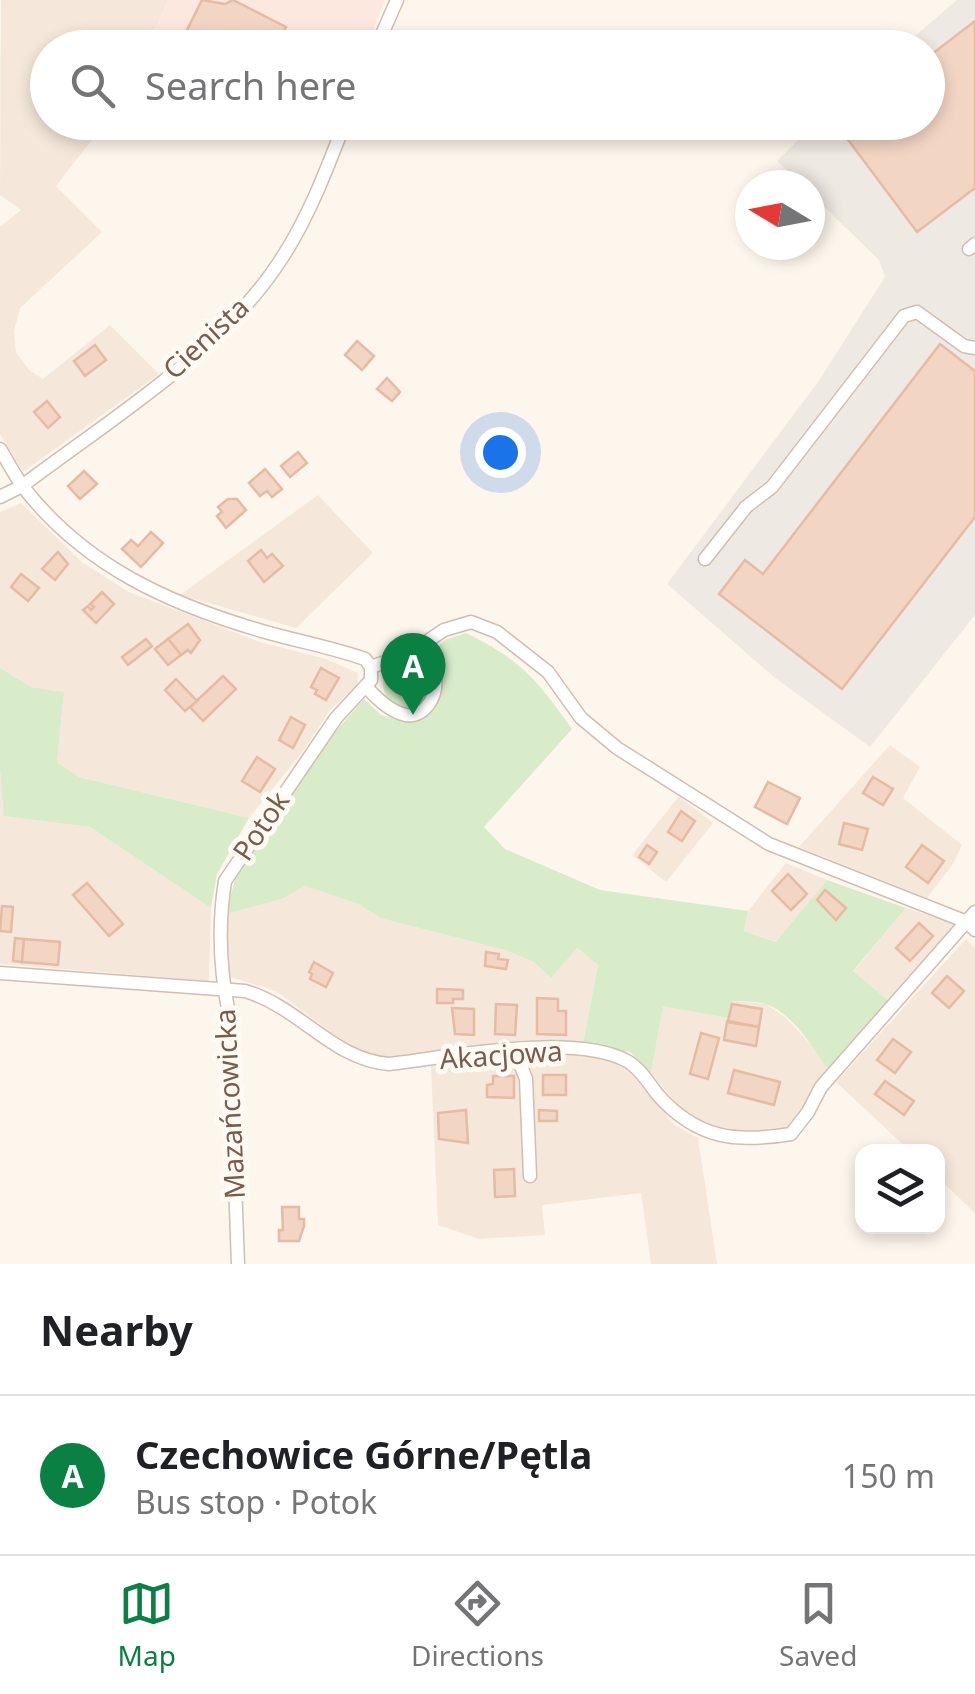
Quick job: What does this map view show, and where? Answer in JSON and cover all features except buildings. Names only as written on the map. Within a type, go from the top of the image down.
[{"type":"street","points":[[384,30],[397,0]]},
{"type":"street","name":"Cienista","points":[[0,496],[22,486],[180,367],[229,323],[280,261],[338,140]]},
{"type":"street","points":[[705,559],[746,507],[772,488],[904,316],[917,312],[964,346],[975,348]]},
{"type":"street","points":[[0,450],[22,486],[56,525],[102,562],[176,603],[365,659],[372,667],[366,687],[389,708],[413,716],[428,707],[434,676],[426,663],[410,653]]},
{"type":"street","points":[[372,667],[410,653],[444,630],[470,622],[497,632],[548,672],[581,718],[617,748],[770,844],[972,921]]},
{"type":"street","name":"Potok","points":[[224,989],[220,912],[225,881],[336,718],[366,687]]},
{"type":"street","name":"Akacjowa","points":[[224,989],[272,999],[342,1049],[372,1063],[505,1050],[592,1050],[628,1061],[680,1118],[706,1132],[754,1140],[791,1134],[821,1087],[972,921]]},
{"type":"street","name":"Mazańcowicka","points":[[0,973],[224,989],[229,1014],[238,1264]]},
{"type":"street","points":[[505,1050],[521,1066],[526,1079],[530,1176]]},
{"type":"shaded area","points":[[1,0],[168,0],[155,30],[30,30],[30,140],[92,140],[56,186],[102,232],[20,308],[14,331],[16,352],[29,370],[43,379],[110,325],[159,374],[23,472],[0,434],[0,227],[21,210],[0,195]]},
{"type":"shaded area","points":[[168,0],[385,0],[373,30],[156,30]]},
{"type":"shaded area","points":[[957,0],[975,0],[975,615],[870,747],[774,677],[667,584],[818,382],[885,277],[879,260],[825,208],[825,170],[786,170],[777,161],[798,140],[945,140],[945,30],[922,30]]},
{"type":"shaded area","points":[[318,495],[373,553],[296,628],[180,595]]},
{"type":"shaded area","points":[[21,503],[83,563],[129,592],[260,642],[326,659],[358,673],[357,685],[329,711],[303,751],[249,818],[79,777],[57,762],[64,692],[31,687],[0,668],[0,512]]},
{"type":"shaded area","points":[[890,745],[920,767],[903,798],[962,845],[927,898],[799,847]]},
{"type":"shaded area","points":[[0,770],[5,816],[90,827],[211,908],[209,981],[0,964]]},
{"type":"shaded area","points":[[679,796],[713,823],[666,882],[632,855]]},
{"type":"shaded area","points":[[786,863],[827,880],[777,942],[744,931],[748,911]]},
{"type":"shaded area","points":[[305,886],[358,904],[380,918],[505,950],[534,962],[551,978],[576,948],[598,965],[583,1044],[547,1041],[390,1059],[373,1057],[346,1044],[276,991],[230,977],[226,914],[282,899]]},
{"type":"shaded area","points":[[906,908],[956,924],[889,1001],[853,972]]},
{"type":"shaded area","points":[[966,939],[975,948],[975,1213],[945,1185],[945,1144],[902,1144],[836,1082]]},
{"type":"shaded area","points":[[733,1001],[766,1004],[785,1017],[814,1048],[828,1071],[816,1081],[788,1127],[753,1132],[707,1125],[683,1111],[651,1073],[663,1005],[728,1018]]},
{"type":"shaded area","points":[[546,1054],[590,1056],[625,1066],[675,1125],[698,1138],[717,1264],[651,1264],[641,1193],[542,1205],[545,1235],[479,1239],[438,1225],[431,1066]]},
{"type":"green space","points":[[466,633],[501,652],[526,673],[572,729],[484,827],[505,849],[600,890],[748,911],[744,931],[776,942],[827,880],[906,908],[853,971],[889,1001],[828,1071],[794,1024],[776,1009],[758,1002],[733,1001],[728,1018],[663,1006],[651,1073],[630,1052],[583,1044],[598,965],[577,948],[551,978],[534,962],[505,950],[380,918],[358,904],[305,886],[282,899],[226,914],[235,879],[321,748],[364,699],[381,715],[408,722],[425,711],[438,692],[441,674],[441,663],[430,654],[445,640]]},
{"type":"green space","points":[[407,660],[424,667],[431,684],[424,701],[407,708],[390,701],[383,684],[390,667]]},
{"type":"green space","points":[[0,668],[31,687],[64,692],[57,762],[79,777],[249,818],[217,874],[211,908],[90,827],[4,816]]},
{"type":"place","name":"Czechowice Górne/Pętla","points":[[413,715]]}]
